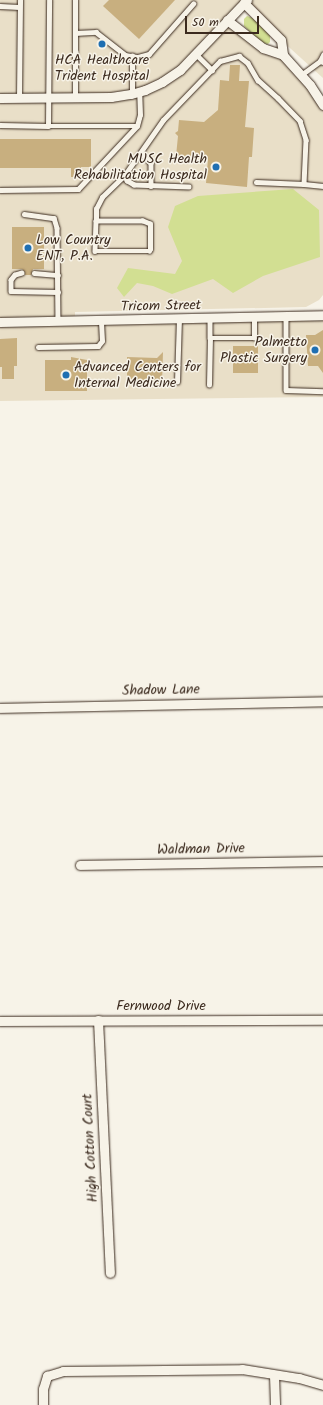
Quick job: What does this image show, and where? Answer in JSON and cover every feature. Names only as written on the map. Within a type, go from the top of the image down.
[{"type":"street","points":[[0,98],[111,97],[135,93],[162,82],[180,70],[246,1],[281,40],[283,55]]},
{"type":"street","points":[[227,20],[262,48],[283,55],[301,75],[323,105]]},
{"type":"street","name":"Tricom Street","points":[[0,322],[179,320],[323,315]]},
{"type":"street","name":"Shadow Lane","points":[[0,708],[323,701]]},
{"type":"street","name":"Waldman Drive","points":[[80,865],[323,861]]},
{"type":"street","name":"High Cotton Court","points":[[98,1020],[110,1273]]},
{"type":"street","name":"Fernwood Drive","points":[[0,1021],[323,1020]]},
{"type":"street","points":[[43,1405],[43,1389],[47,1376],[63,1371],[242,1369],[299,1378],[323,1385]]},
{"type":"street","points":[[274,1374],[275,1405]]},
{"type":"lane","points":[[19,98],[20,0]]},
{"type":"lane","points":[[48,0],[48,126]]},
{"type":"lane","points":[[75,98],[76,0]]},
{"type":"lane","points":[[75,33],[96,32],[125,55],[138,57],[149,54],[193,4]]},
{"type":"lane","points":[[0,6],[20,7]]},
{"type":"lane","points":[[196,54],[212,70]]},
{"type":"lane","points":[[301,75],[321,62],[323,55]]},
{"type":"lane","points":[[0,190],[78,189],[136,126],[140,115],[135,93],[132,56]]},
{"type":"lane","points":[[96,221],[143,221],[150,224],[149,251],[95,251],[96,209],[102,197],[124,176],[163,120],[212,70],[226,58],[239,56],[248,63],[258,80],[300,121],[306,140],[304,184]]},
{"type":"lane","points":[[0,125],[136,126]]},
{"type":"lane","points":[[141,153],[151,163],[151,186]]},
{"type":"lane","points":[[124,176],[127,181],[134,185],[189,187]]},
{"type":"lane","points":[[256,182],[323,186]]},
{"type":"lane","points":[[24,214],[54,218],[57,228],[58,322]]},
{"type":"lane","points":[[22,273],[15,275],[11,280],[11,291],[58,292]]},
{"type":"lane","points":[[34,273],[58,275]]},
{"type":"lane","points":[[286,317],[286,390],[323,391]]},
{"type":"lane","points":[[210,338],[254,338],[254,318]]},
{"type":"lane","points":[[209,385],[210,319]]},
{"type":"lane","points":[[177,382],[179,320]]},
{"type":"lane","points":[[38,347],[98,346],[102,341],[101,321]]},
{"type":"shaded area","points":[[0,0],[323,0],[323,78],[280,39],[244,3],[227,20],[263,48],[283,55],[323,105],[323,295],[319,300],[306,307],[75,312],[75,321],[323,315],[323,397],[0,401]]},
{"type":"green space","points":[[247,16],[253,18],[270,35],[270,42],[268,44],[262,43],[244,26],[244,19]]},
{"type":"green space","points":[[293,189],[319,210],[320,257],[263,276],[233,293],[213,279],[172,294],[153,286],[137,283],[124,297],[117,288],[128,268],[175,274],[182,261],[168,227],[175,206],[198,196]]},
{"type":"building","points":[[109,0],[175,0],[139,39],[103,6]]},
{"type":"building","points":[[230,65],[240,65],[239,81],[249,81],[245,127],[254,128],[252,157],[249,157],[247,187],[206,183],[208,159],[176,156],[178,136],[175,133],[178,131],[179,120],[204,122],[218,110],[220,80],[229,81]]},
{"type":"building","points":[[0,139],[91,139],[91,167],[81,167],[81,177],[71,177],[71,168],[0,168]]},
{"type":"building","name":"Low Country ENT, P.A.","points":[[12,227],[44,227],[44,269],[33,269],[31,275],[25,275],[25,272],[22,269],[12,269]]},
{"type":"building","name":"Palmetto Plastic Surgery","points":[[323,330],[323,373],[318,366],[308,366],[306,335],[315,335]]},
{"type":"building","points":[[17,338],[17,366],[14,366],[14,379],[2,379],[2,367],[0,367],[0,339]]},
{"type":"building","points":[[233,346],[258,346],[258,373],[233,373]]},
{"type":"building","points":[[163,352],[162,384],[127,384],[127,357],[157,358]]},
{"type":"building","name":"Advanced Centers for Internal Medicine","points":[[71,357],[87,360],[87,391],[45,391],[45,360],[71,360]]},
{"type":"place","name":"HCA Healthcare Trident Hospital","points":[[102,44]]},
{"type":"place","name":"MUSC Health Rehabilitation Hospital","points":[[216,167]]},
{"type":"place","name":"Low Country ENT, P.A.","points":[[28,248]]},
{"type":"place","name":"Palmetto Plastic Surgery","points":[[315,350]]},
{"type":"place","name":"Advanced Centers for Internal Medicine","points":[[66,375]]}]
